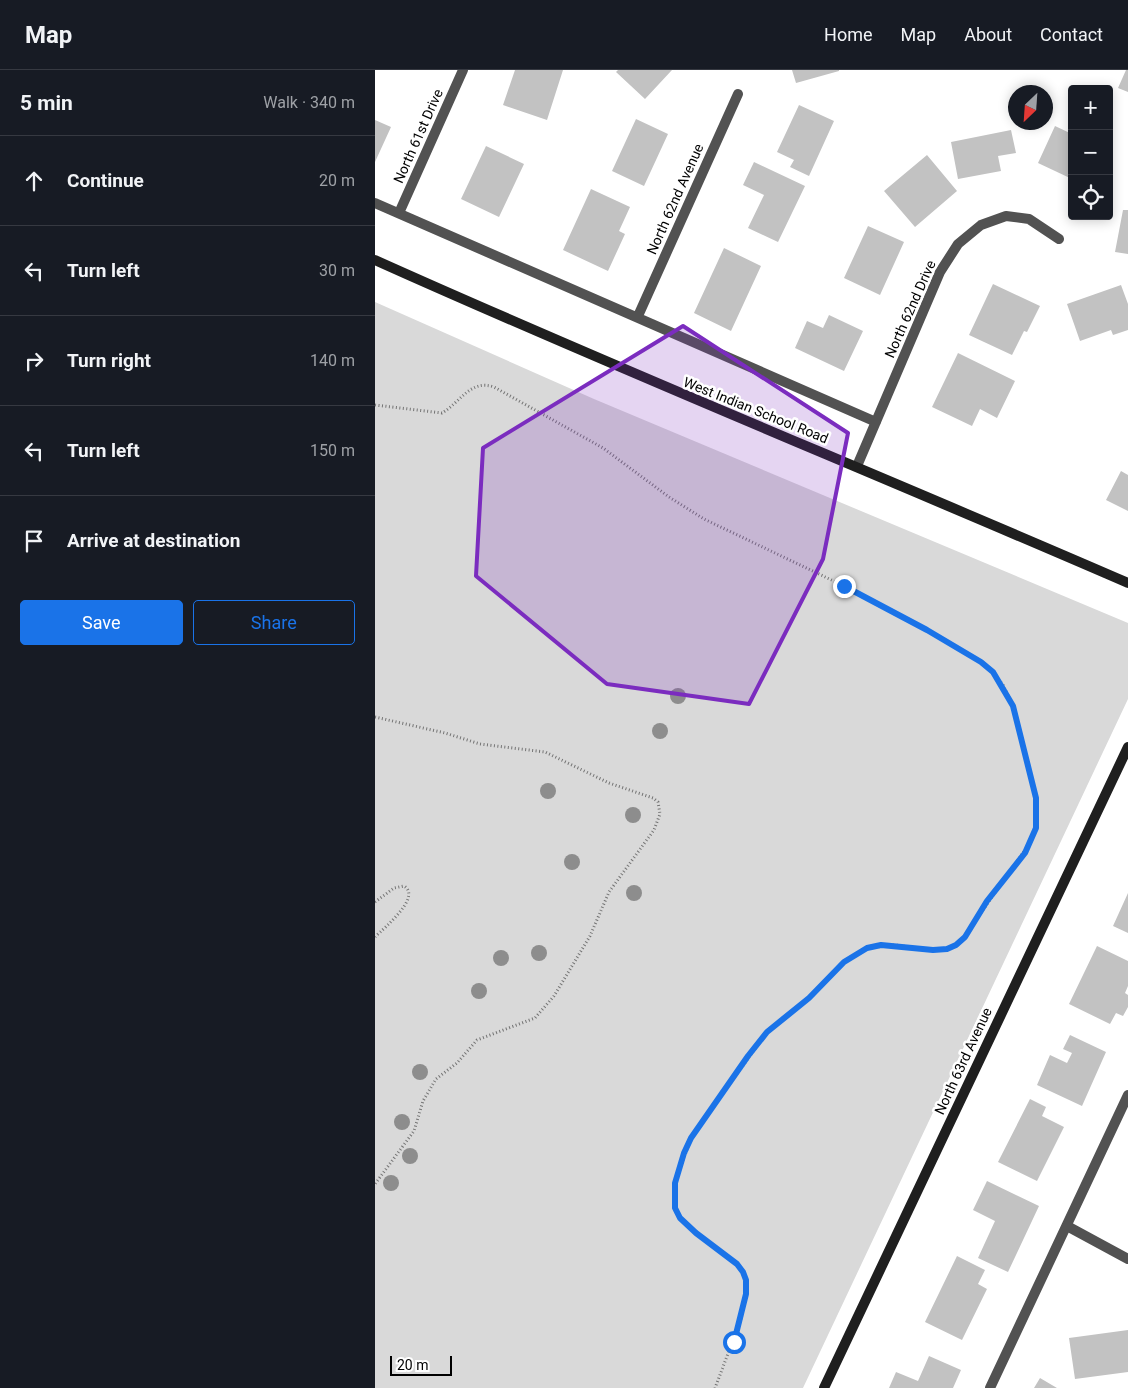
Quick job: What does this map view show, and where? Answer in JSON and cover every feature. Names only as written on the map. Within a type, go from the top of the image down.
[{"type":"main road","name":"West Indian School Road","points":[[375,260],[577,350],[857,466],[1128,583]]},
{"type":"main road","name":"North 63rd Avenue","points":[[824,1388],[1128,747]]},
{"type":"street","name":"North 61st Drive","points":[[399,214],[463,70]]},
{"type":"street","name":"North 62nd Avenue","points":[[638,316],[738,94]]},
{"type":"street","points":[[375,203],[638,316],[875,422]]},
{"type":"street","name":"North 62nd Drive","points":[[857,466],[940,272],[957,244],[981,225],[1006,216],[1029,219],[1059,240]]},
{"type":"street","points":[[990,1388],[1128,1095]]},
{"type":"street","points":[[1067,1226],[1128,1259]]},
{"type":"path","points":[[375,406],[442,413],[451,408],[468,390],[485,384],[494,387],[603,448],[697,515],[844,586],[927,630],[981,662],[993,672],[1003,685],[1013,706],[1036,798],[1036,828],[1025,853],[987,901],[965,937],[956,945],[947,949],[933,950],[895,945],[867,948],[844,962],[809,998],[777,1023],[759,1042],[701,1123],[684,1153],[675,1183],[675,1208],[680,1218],[696,1233],[737,1264],[746,1280],[741,1322],[715,1388]]},
{"type":"path","points":[[375,717],[445,733],[480,744],[545,752],[609,783],[653,798],[658,802],[660,814],[646,843],[609,892],[586,944],[545,1008],[535,1018],[483,1036],[457,1063],[436,1079],[423,1101],[414,1132],[375,1184]]},
{"type":"path","points":[[375,902],[394,888],[403,886],[409,891],[407,902],[402,910],[375,937]]},
{"type":"highlighted area","points":[[683,326],[848,433],[823,559],[749,704],[607,684],[476,576],[483,448]]},
{"type":"shaded area","points":[[375,302],[594,399],[1128,623],[1128,699],[803,1388],[375,1388]]},
{"type":"building","points":[[515,70],[563,70],[547,120],[503,105]]},
{"type":"building","points":[[618,70],[672,70],[645,99],[616,72]]},
{"type":"building","points":[[792,70],[839,70],[839,71],[796,83]]},
{"type":"building","points":[[1126,70],[1128,70],[1128,92],[1118,88]]},
{"type":"building","points":[[799,105],[834,121],[809,176],[790,167],[794,160],[777,152]]},
{"type":"building","points":[[636,119],[668,134],[644,186],[612,171]]},
{"type":"building","points":[[375,120],[391,127],[375,162]]},
{"type":"building","points":[[1055,126],[1068,132],[1068,177],[1038,163]]},
{"type":"building","points":[[1011,130],[1016,153],[998,156],[1001,171],[958,179],[951,142]]},
{"type":"building","points":[[486,146],[524,164],[499,217],[461,199]]},
{"type":"building","points":[[927,155],[957,191],[915,227],[884,191]]},
{"type":"building","points":[[754,162],[805,186],[778,242],[748,228],[764,195],[743,185]]},
{"type":"building","points":[[591,189],[630,207],[619,231],[625,234],[608,271],[563,250]]},
{"type":"building","points":[[1123,210],[1128,210],[1128,254],[1115,252]]},
{"type":"building","points":[[868,226],[904,242],[880,295],[844,278]]},
{"type":"building","points":[[724,248],[761,266],[731,331],[694,313]]},
{"type":"building","points":[[993,284],[1040,306],[1027,332],[1024,331],[1012,355],[969,335]]},
{"type":"building","points":[[1121,285],[1128,304],[1128,330],[1113,335],[1111,330],[1080,341],[1067,304]]},
{"type":"building","points":[[829,315],[863,331],[844,371],[795,348],[807,321],[823,328]]},
{"type":"building","points":[[958,353],[1015,381],[997,418],[980,409],[972,426],[932,407]]},
{"type":"building","points":[[1121,471],[1128,475],[1128,511],[1106,500]]},
{"type":"building","points":[[1128,893],[1128,933],[1113,926]]},
{"type":"building","points":[[1097,946],[1128,961],[1128,986],[1125,993],[1128,995],[1128,1007],[1123,1016],[1116,1013],[1110,1024],[1069,1004]]},
{"type":"building","points":[[1070,1035],[1106,1052],[1082,1106],[1037,1085],[1050,1055],[1067,1063],[1072,1053],[1063,1049]]},
{"type":"building","points":[[1030,1099],[1046,1107],[1042,1116],[1064,1127],[1037,1181],[998,1162]]},
{"type":"building","points":[[987,1181],[1039,1206],[1008,1272],[978,1258],[995,1221],[973,1210]]},
{"type":"building","points":[[957,1256],[985,1270],[978,1284],[987,1289],[962,1340],[925,1322]]},
{"type":"building","points":[[1128,1330],[1128,1372],[1075,1379],[1069,1338]]},
{"type":"building","points":[[929,1356],[961,1370],[953,1388],[889,1388],[896,1372],[918,1381]]},
{"type":"building","points":[[1040,1378],[1057,1388],[1034,1388]]},
{"type":"route","points":[[734,1342],[741,1322],[746,1294],[746,1280],[743,1272],[737,1264],[696,1233],[680,1218],[675,1208],[675,1183],[684,1153],[691,1138],[767,1032],[809,998],[844,962],[867,948],[881,945],[912,946],[933,950],[947,949],[956,945],[965,937],[987,901],[1025,853],[1036,828],[1036,798],[1013,706],[1003,685],[993,672],[981,662],[927,630],[844,586]]}]
